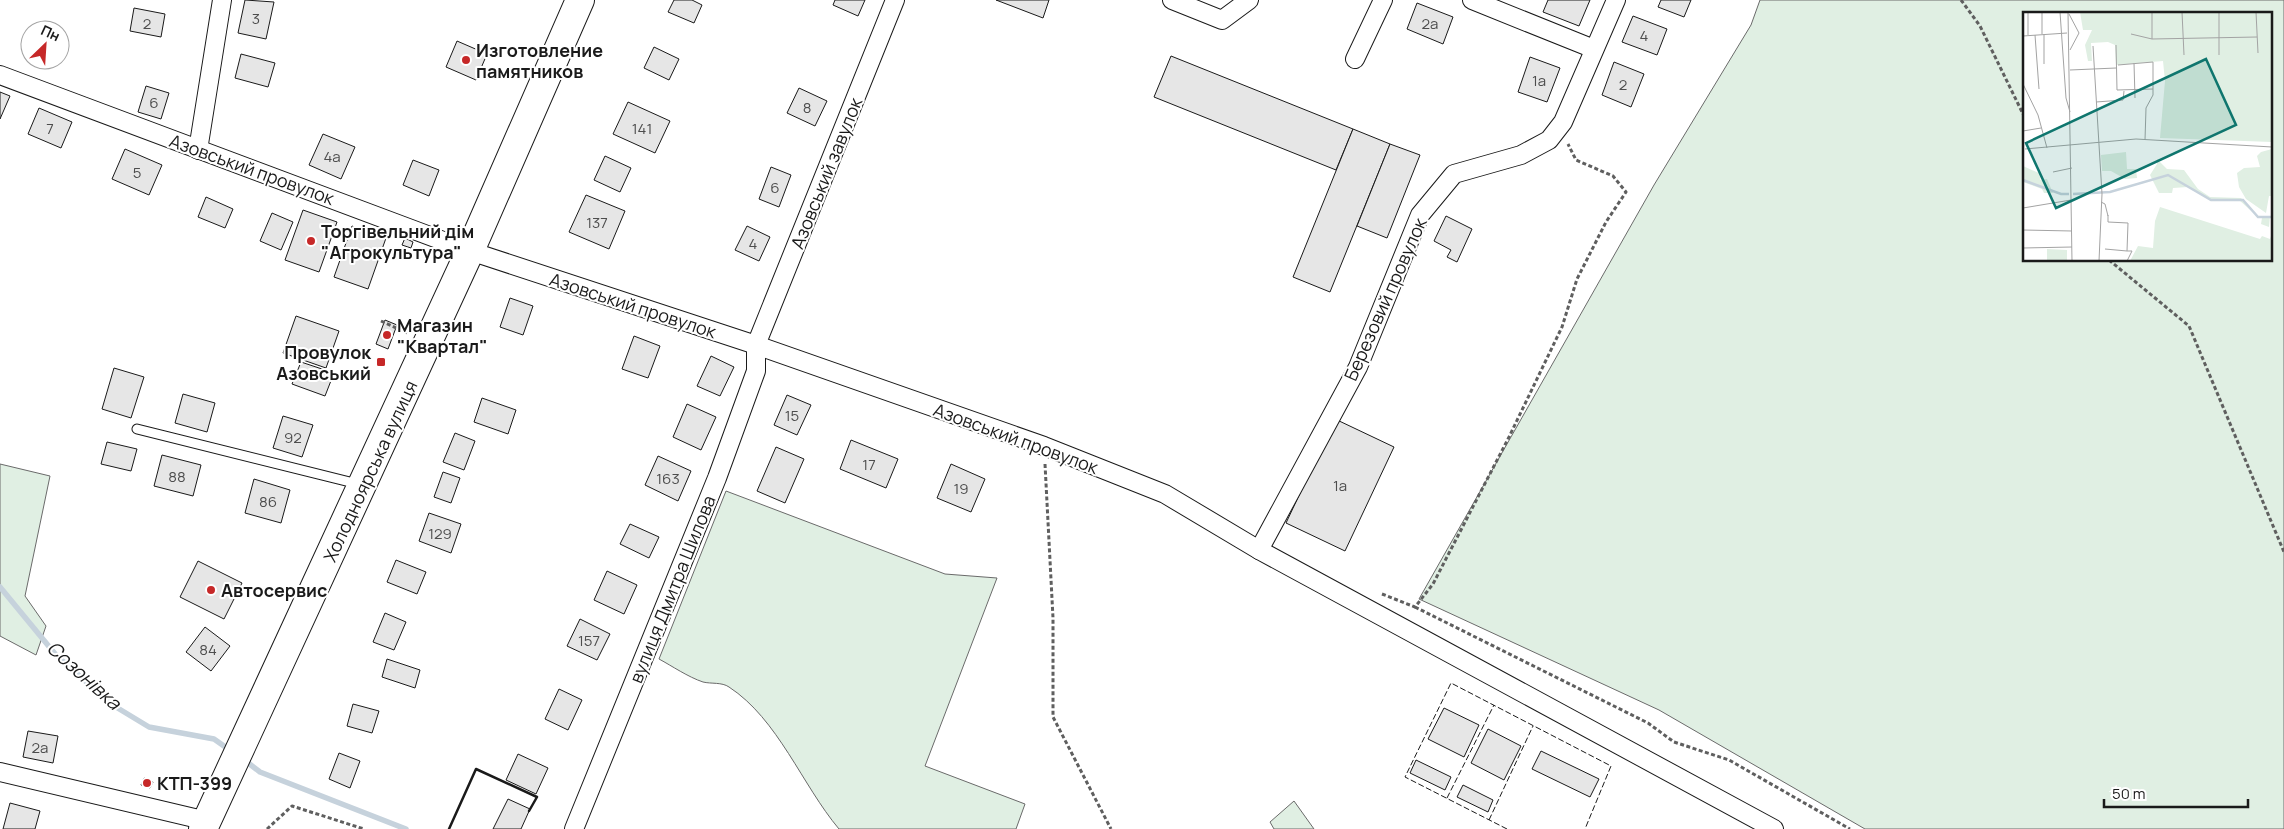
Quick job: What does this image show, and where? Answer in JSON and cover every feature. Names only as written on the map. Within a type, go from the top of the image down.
[{"type":"main road","name":"Холодноярська вулиця","points":[[205,825],[470,251],[580,0]]},
{"type":"street","points":[[198,150],[222,0]]},
{"type":"street","name":"Азовський завулок","points":[[756,345],[895,0]]},
{"type":"street","points":[[1172,0],[1222,20],[1249,0]]},
{"type":"street","points":[[1355,60],[1383,0]]},
{"type":"street","points":[[1472,0],[1594,49]]},
{"type":"street","name":"Березовий провулок","points":[[1259,550],[1358,367],[1420,215],[1454,174],[1521,155],[1549,140],[1563,122],[1616,0]]},
{"type":"street","name":"Азовський провулок","points":[[0,75],[470,251],[756,345],[1044,446],[1165,494],[1259,550],[1774,829]]},
{"type":"street","name":"вулиця Дмитра Шилова","points":[[574,829],[717,478],[756,371],[756,345]]},
{"type":"street","points":[[0,772],[205,825]]},
{"type":"lane","points":[[137,429],[363,485]]},
{"type":"path","points":[[1961,0],[1980,26],[2023,114]]},
{"type":"path","points":[[1415,607],[1433,584],[1509,437],[1562,327],[1578,279],[1606,222],[1626,192],[1613,176],[1576,160],[1568,142],[1563,122]]},
{"type":"path","points":[[2110,261],[2189,326],[2284,552]]},
{"type":"path","points":[[1044,446],[1053,618],[1053,717],[1111,829]]},
{"type":"path","points":[[1379,593],[1415,607],[1648,723],[1674,742],[1729,760],[1850,829]]},
{"type":"path","points":[[266,829],[292,806],[364,829]]},
{"type":"green space","points":[[1760,0],[2284,0],[2284,829],[1865,829],[1659,710],[1419,599],[1654,185],[1751,25]]},
{"type":"green space","points":[[0,464],[50,476],[25,596],[46,626],[36,655],[0,636]]},
{"type":"green space","points":[[726,491],[945,574],[997,578],[925,766],[1025,804],[1016,829],[839,829],[813,793],[776,734],[746,700],[726,685],[697,680],[659,659]]},
{"type":"green space","points":[[1294,801],[1314,829],[1274,829],[1270,822]]},
{"type":"building","points":[[245,0],[274,2],[266,39],[238,33]]},
{"type":"building","points":[[674,0],[692,0],[702,5],[694,23],[668,12]]},
{"type":"building","points":[[835,0],[865,0],[858,16],[833,5]]},
{"type":"building","points":[[996,0],[1049,0],[1043,18]]},
{"type":"building","points":[[1548,0],[1590,0],[1579,26],[1543,12]]},
{"type":"building","points":[[1661,0],[1691,0],[1684,17],[1658,7]]},
{"type":"building","points":[[1417,3],[1453,17],[1443,44],[1407,29]]},
{"type":"building","points":[[134,8],[165,14],[161,37],[130,31]]},
{"type":"building","points":[[1633,16],[1667,29],[1657,55],[1622,42]]},
{"type":"building","name":"Изготовление памятников","points":[[457,41],[487,54],[476,80],[446,67]]},
{"type":"building","points":[[654,47],[679,59],[669,80],[644,68]]},
{"type":"building","points":[[241,54],[275,63],[268,87],[235,78]]},
{"type":"building","points":[[1171,56],[1353,129],[1336,170],[1154,97]]},
{"type":"building","points":[[1530,57],[1560,68],[1547,102],[1518,92]]},
{"type":"building","points":[[1614,62],[1644,74],[1631,107],[1602,95]]},
{"type":"building","points":[[146,86],[169,93],[161,119],[138,112]]},
{"type":"building","points":[[799,88],[827,101],[815,126],[787,113]]},
{"type":"building","points":[[0,92],[10,96],[0,119]]},
{"type":"building","points":[[628,102],[670,121],[655,153],[613,134]]},
{"type":"building","points":[[39,108],[72,122],[61,148],[28,134]]},
{"type":"building","points":[[1353,129],[1390,144],[1330,292],[1293,277]]},
{"type":"building","points":[[323,134],[355,147],[341,179],[309,165]]},
{"type":"building","points":[[1390,144],[1420,155],[1387,238],[1357,226]]},
{"type":"building","points":[[125,149],[162,165],[149,195],[112,179]]},
{"type":"building","points":[[605,156],[631,168],[620,192],[594,180]]},
{"type":"building","points":[[413,160],[439,170],[429,196],[403,185]]},
{"type":"building","points":[[771,167],[791,175],[779,207],[759,199]]},
{"type":"building","points":[[586,195],[625,211],[609,249],[569,232]]},
{"type":"building","points":[[206,197],[233,209],[225,228],[198,217]]},
{"type":"building","name":"Торгівельний дім \"Агрокультура\"","points":[[303,210],[337,222],[319,272],[285,260]]},
{"type":"building","points":[[272,213],[293,222],[281,250],[260,241]]},
{"type":"building","points":[[1446,216],[1472,229],[1457,262],[1447,257],[1451,250],[1434,241]]},
{"type":"building","points":[[352,226],[386,238],[368,289],[334,277]]},
{"type":"building","points":[[747,226],[770,237],[759,261],[735,250]]},
{"type":"building","points":[[405,238],[413,242],[411,248],[402,245]]},
{"type":"building","points":[[510,298],[533,306],[523,335],[500,327]]},
{"type":"building","points":[[296,316],[339,331],[326,368],[283,353]]},
{"type":"building","name":"Магазин \"Квартал\"","points":[[385,320],[397,325],[388,349],[376,344]]},
{"type":"building","points":[[634,336],[660,346],[648,378],[622,369]]},
{"type":"building","points":[[711,356],[734,367],[720,396],[697,386]]},
{"type":"building","points":[[301,362],[334,373],[325,396],[292,384]]},
{"type":"building","points":[[114,368],[144,377],[131,418],[102,409]]},
{"type":"building","points":[[183,394],[215,403],[207,432],[175,423]]},
{"type":"building","points":[[787,395],[811,405],[797,435],[774,425]]},
{"type":"building","points":[[482,398],[516,410],[508,434],[474,422]]},
{"type":"building","points":[[687,404],[716,417],[701,450],[673,437]]},
{"type":"building","points":[[283,416],[313,425],[302,457],[273,448]]},
{"type":"building","points":[[1335,419],[1394,447],[1345,551],[1286,523]]},
{"type":"building","points":[[455,433],[475,441],[464,470],[443,462]]},
{"type":"building","points":[[851,440],[898,459],[886,488],[840,469]]},
{"type":"building","points":[[107,442],[137,449],[131,471],[101,464]]},
{"type":"building","points":[[776,447],[804,459],[785,503],[757,491]]},
{"type":"building","points":[[162,455],[201,465],[193,496],[154,486]]},
{"type":"building","points":[[658,456],[691,471],[678,501],[645,485]]},
{"type":"building","points":[[951,464],[985,479],[971,512],[937,498]]},
{"type":"building","points":[[443,472],[460,478],[451,503],[434,497]]},
{"type":"building","points":[[254,479],[290,490],[281,523],[245,513]]},
{"type":"building","points":[[429,513],[461,524],[451,553],[419,541]]},
{"type":"building","points":[[630,524],[659,537],[649,558],[620,544]]},
{"type":"building","points":[[396,560],[426,572],[417,594],[387,582]]},
{"type":"building","name":"Автосервис","points":[[198,561],[242,583],[224,619],[180,597]]},
{"type":"building","points":[[607,571],[637,585],[624,614],[594,600]]},
{"type":"building","points":[[385,613],[406,622],[394,650],[373,642]]},
{"type":"building","points":[[580,619],[610,634],[597,660],[567,646]]},
{"type":"building","points":[[205,627],[230,646],[211,671],[186,652]]},
{"type":"building","points":[[387,659],[420,670],[415,688],[382,677]]},
{"type":"building","points":[[559,689],[582,700],[568,730],[545,719]]},
{"type":"building","points":[[353,704],[379,711],[372,733],[347,726]]},
{"type":"building","points":[[1444,708],[1479,725],[1464,757],[1428,739]]},
{"type":"building","points":[[1488,729],[1521,746],[1504,780],[1471,763]]},
{"type":"building","points":[[28,731],[58,736],[53,763],[23,757]]},
{"type":"building","points":[[1541,751],[1599,779],[1590,797],[1532,769]]},
{"type":"building","points":[[339,753],[360,761],[350,788],[329,779]]},
{"type":"building","points":[[518,754],[548,768],[536,794],[506,780]]},
{"type":"building","points":[[1416,760],[1451,777],[1445,790],[1410,773]]},
{"type":"building","name":"КТП-399","points":[[144,778],[153,782],[150,788],[141,785]]},
{"type":"building","points":[[1463,785],[1493,800],[1488,812],[1457,797]]},
{"type":"building","points":[[508,799],[530,809],[521,829],[493,829]]},
{"type":"building","points":[[10,803],[40,811],[35,829],[3,829]]},
{"type":"waterway","name":"Созонівка","points":[[0,587],[56,655],[111,704],[149,727],[214,739],[231,751]]},
{"type":"waterway","name":"Созонівка","points":[[243,759],[260,772],[406,829]]},
{"type":"fence","points":[[1507,829],[1405,777],[1451,683],[1611,766],[1585,829]]},
{"type":"fence","points":[[1447,798],[1494,705]]},
{"type":"fence","points":[[1489,820],[1533,726]]},
{"type":"wall","points":[[449,829],[476,769],[537,797],[529,811]]},
{"type":"place","name":"Изготовление памятников","points":[[466,60]]},
{"type":"place","name":"Торгівельний дім \"Агрокультура\"","points":[[311,241]]},
{"type":"place","name":"Магазин \"Квартал\"","points":[[387,335]]},
{"type":"place","name":"Провулок Азовський","points":[[381,362]]},
{"type":"place","name":"Автосервис","points":[[211,590]]},
{"type":"place","name":"КТП-399","points":[[147,783]]}]
